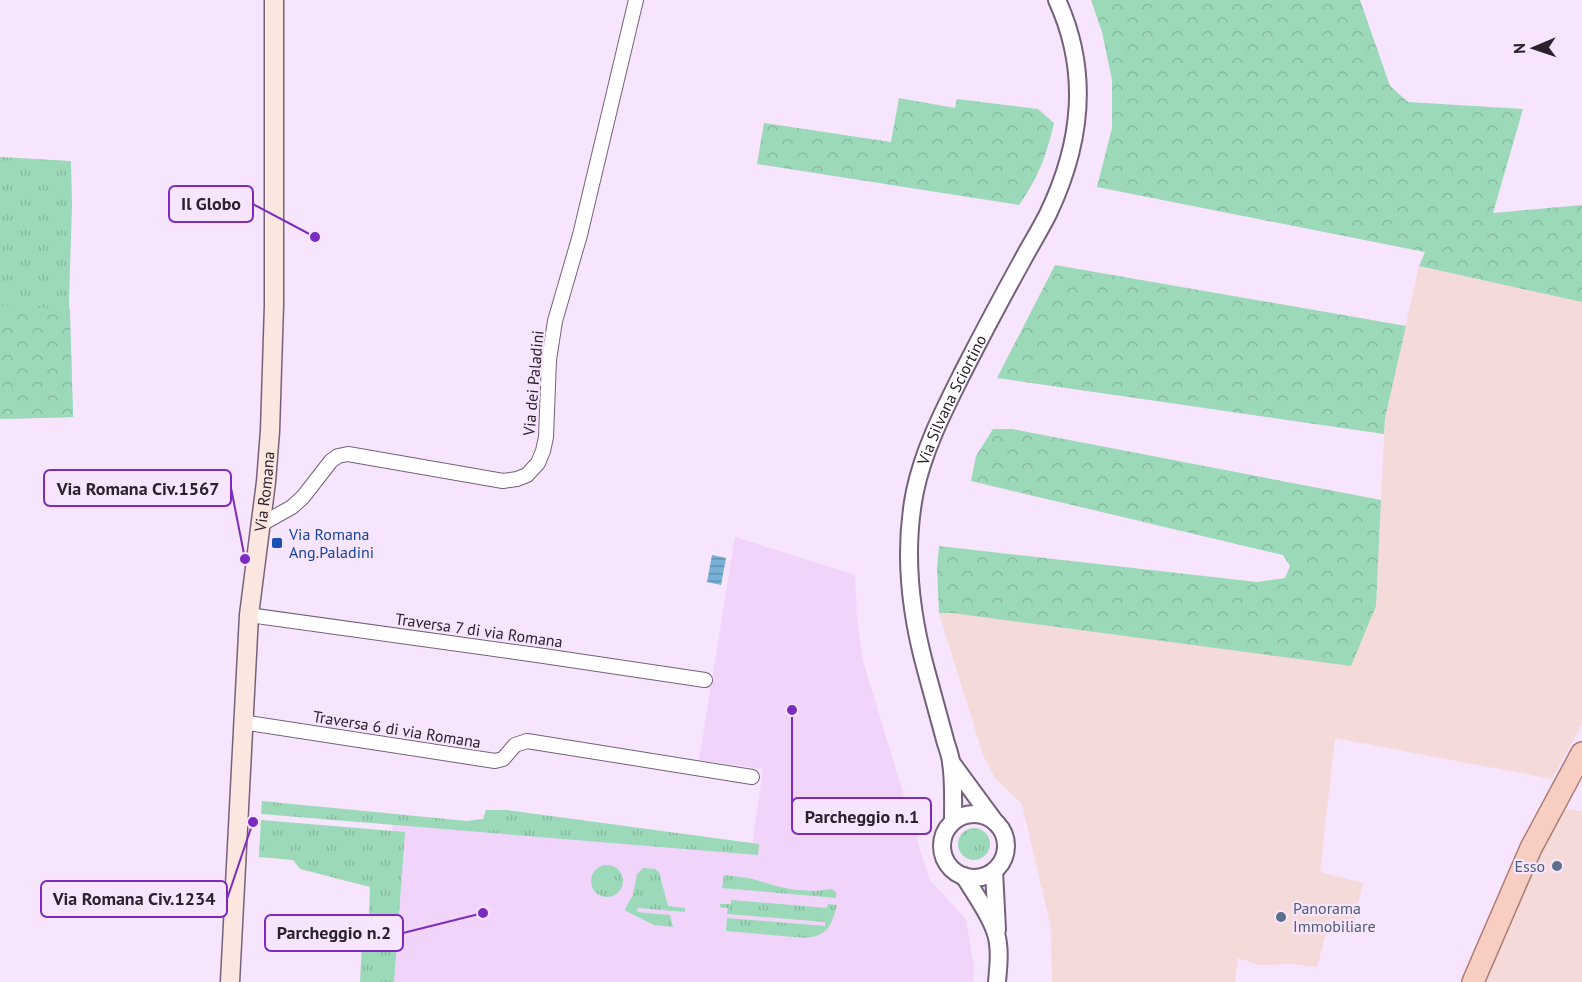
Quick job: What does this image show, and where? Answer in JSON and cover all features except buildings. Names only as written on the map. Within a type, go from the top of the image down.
[{"type":"main road","name":"Via Romana","points":[[230,982],[249,615],[270,431],[273,359],[274,0]]},
{"type":"main road","points":[[1473,982],[1531,848],[1582,753]]},
{"type":"street","name":"Via dei Paladini","points":[[260,525],[292,507],[303,497],[331,461],[342,454],[503,481],[521,478],[531,472],[538,463],[545,444],[549,360],[555,321],[580,235],[636,0]]},
{"type":"street","name":"Via Silvana Sciortino","points":[[953,821],[951,762],[923,659],[914,614],[908,559],[912,511],[920,473],[938,422],[1048,214],[1070,159],[1078,113],[1078,74],[1070,33],[1057,0]]},
{"type":"street","name":"Traversa 7 di via Romana","points":[[249,615],[705,680]]},
{"type":"street","name":"Traversa 6 di via Romana","points":[[242,722],[495,761],[503,759],[515,745],[526,741],[752,777]]},
{"type":"street","points":[[951,762],[1002,832],[1005,848],[1003,858],[994,870],[976,877],[963,876]]},
{"type":"street","points":[[996,823],[988,817],[967,814],[953,821],[944,834],[942,844],[947,863],[963,876],[997,936]]},
{"type":"street","points":[[994,870],[998,944],[997,982]]},
{"type":"shaded area","points":[[1419,266],[1582,302],[1582,724],[1552,779],[1335,738],[1320,872],[1363,883],[1353,926],[1330,919],[1317,967],[1294,964],[1259,965],[1238,958],[1235,982],[1052,982],[1051,928],[1022,804],[995,778],[983,755],[939,613],[1376,606],[1385,418]]},
{"type":"shaded area","points":[[735,537],[855,575],[857,619],[863,661],[929,879],[966,919],[974,967],[973,982],[384,982],[393,818],[751,853],[763,769],[699,760]]},
{"type":"shaded area","points":[[1560,809],[1582,811],[1582,982],[1483,982]]},
{"type":"green space","points":[[1091,0],[1360,0],[1390,86],[1408,102],[1523,109],[1493,213],[1582,205],[1582,302],[1419,266],[1425,252],[1097,187],[1112,128],[1112,80],[1102,32]]},
{"type":"green space","points":[[899,98],[955,108],[957,99],[1038,109],[1054,123],[1041,166],[1019,205],[757,164],[764,123],[891,142]]},
{"type":"green space","points":[[0,157],[71,161],[69,300],[73,417],[0,419]]},
{"type":"green space","points":[[1055,265],[1406,326],[1385,418],[1384,434],[997,378]]},
{"type":"green space","points":[[0,305],[70,310],[73,417],[0,419]]},
{"type":"green space","points":[[993,429],[1012,429],[1381,500],[1376,606],[1351,666],[939,613],[937,569],[939,546],[1257,582],[1285,578],[1290,566],[1283,555],[971,481],[976,456]]},
{"type":"green space","points":[[262,801],[467,821],[483,819],[486,810],[507,810],[759,844],[758,855],[261,814]]},
{"type":"green space","points":[[261,820],[405,832],[394,982],[360,982],[362,943],[368,943],[370,887],[300,869],[293,860],[259,857]]},
{"type":"green space","points":[[974,828],[985,833],[990,844],[985,855],[974,860],[963,855],[958,844],[963,833]]},
{"type":"green space","points":[[607,865],[618,870],[623,881],[618,892],[607,897],[596,892],[591,881],[596,870]]},
{"type":"green space","points":[[643,868],[655,869],[659,872],[668,906],[685,908],[685,912],[638,908],[637,912],[670,915],[673,927],[654,925],[626,911],[633,895],[637,874]]},
{"type":"green space","points":[[724,875],[749,878],[796,890],[832,889],[836,892],[836,898],[722,888]]},
{"type":"green space","points":[[731,900],[827,908],[828,904],[837,905],[828,928],[820,935],[806,938],[726,931],[727,918],[825,926],[825,922],[727,914],[728,908],[720,907],[720,904],[731,904]]},
{"type":"water","points":[[712,555],[726,558],[721,585],[707,582]]},
{"type":"place","name":"Il Globo","points":[[315,237]]},
{"type":"place","name":"Via Romana Ang.Paladini","points":[[277,543]]},
{"type":"place","name":"Via Romana Civ.1567","points":[[245,559]]},
{"type":"place","name":"Parcheggio n.1","points":[[792,710]]},
{"type":"place","name":"Via Romana Civ.1234","points":[[253,822]]},
{"type":"place","name":"Esso","points":[[1557,866]]},
{"type":"place","name":"Parcheggio n.2","points":[[483,913]]},
{"type":"place","name":"Panorama Immobiliare","points":[[1281,917]]}]
